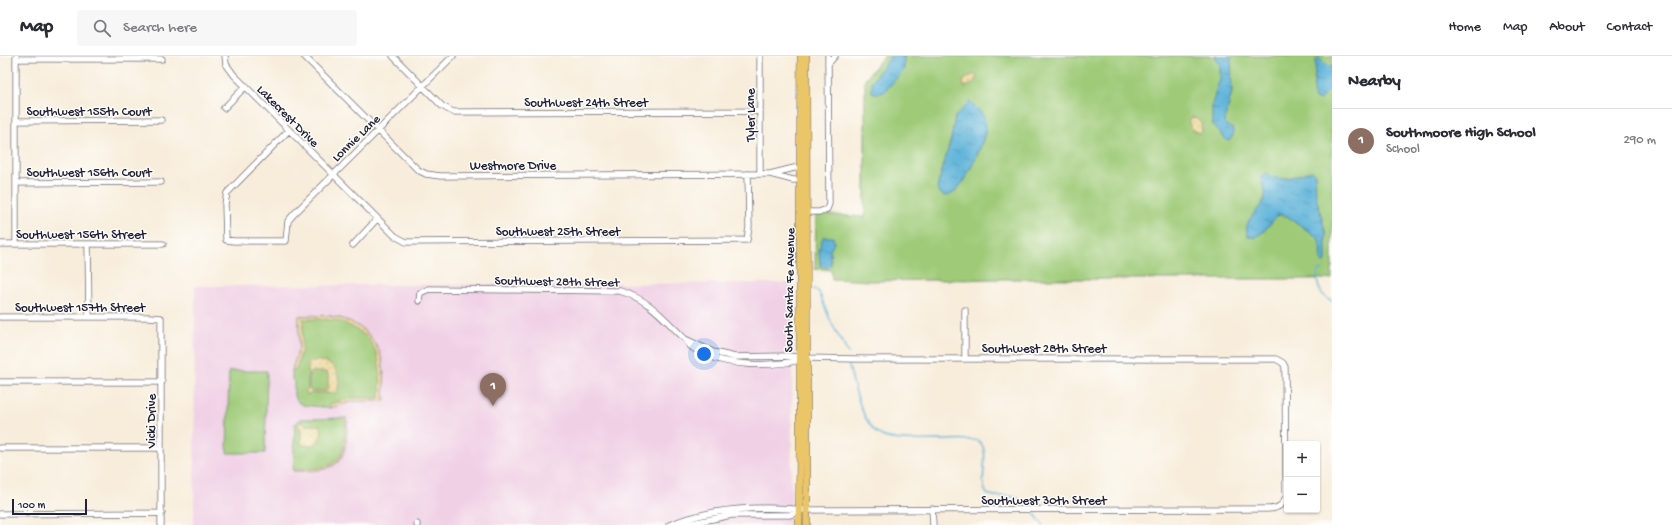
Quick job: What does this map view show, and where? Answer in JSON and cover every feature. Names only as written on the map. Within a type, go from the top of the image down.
[{"type":"main road","name":"South Santa Fe Avenue","points":[[801,56],[804,167]]},
{"type":"main road","name":"South Santa Fe Avenue","points":[[799,525],[800,359],[806,56]]},
{"type":"main road","name":"South Santa Fe Avenue","points":[[804,181],[806,212],[807,525]]},
{"type":"street","name":"Lakecrest Drive","points":[[225,56],[229,69],[378,219]]},
{"type":"street","name":"Westmore Drive","points":[[304,56],[418,170],[431,175],[770,174],[804,167]]},
{"type":"street","name":"Southwest 24th Street","points":[[393,56],[447,110],[458,112],[760,111]]},
{"type":"street","name":"Lonnie Lane","points":[[289,130],[227,192],[225,204],[226,240],[286,241],[290,218],[453,56]]},
{"type":"street","name":"Tyler Lane","points":[[760,56],[760,174]]},
{"type":"street","points":[[806,212],[824,211],[827,209],[829,204],[828,56]]},
{"type":"street","points":[[828,64],[835,56]]},
{"type":"street","points":[[16,244],[16,57],[162,59]]},
{"type":"street","points":[[224,108],[246,86]]},
{"type":"street","name":"Southwest 155th Court","points":[[16,121],[161,120]]},
{"type":"street","name":"Southwest 25th Street","points":[[378,219],[398,239],[411,242],[747,240],[749,227],[748,174]]},
{"type":"street","name":"Westmore Drive","points":[[770,174],[793,180],[804,181]]},
{"type":"street","name":"Southwest 156th Court","points":[[16,183],[161,182]]},
{"type":"street","points":[[353,245],[378,219]]},
{"type":"street","name":"Southwest 156th Street","points":[[0,244],[163,244]]},
{"type":"street","points":[[88,244],[89,317]]},
{"type":"street","name":"Southwest 28th Street","points":[[419,301],[420,293],[429,289],[620,291],[646,302],[685,339],[713,352],[728,356],[800,359],[1262,358],[1281,361],[1285,367],[1286,492],[1281,506]]},
{"type":"street","points":[[965,310],[965,358]]},
{"type":"street","name":"Southwest 157th Street","points":[[0,317],[161,318]]},
{"type":"street","name":"Vicki Drive","points":[[161,318],[162,525]]},
{"type":"street","points":[[0,382],[162,382]]},
{"type":"street","points":[[0,448],[161,448]]},
{"type":"street","name":"Southwest 30th Street","points":[[669,525],[730,509],[1268,509],[1281,506]]},
{"type":"street","points":[[932,509],[933,525]]},
{"type":"street","name":"Southwest 30th Street","points":[[683,525],[732,515],[790,515],[799,510]]},
{"type":"street","points":[[0,514],[162,513]]},
{"type":"shaded area","points":[[793,283],[791,525],[194,525],[195,286]]},
{"type":"green space","points":[[884,56],[1332,56],[1332,279],[1001,279],[871,281],[832,279],[831,270],[815,269],[816,214],[865,217],[865,79]]},
{"type":"green space","points":[[299,316],[330,316],[340,318],[350,322],[366,332],[377,348],[381,357],[384,376],[384,401],[353,401],[330,408],[303,405],[299,403],[294,396],[292,370],[299,348]]},
{"type":"green space","points":[[229,371],[267,371],[265,453],[227,453]]},
{"type":"green space","points":[[347,418],[345,446],[338,462],[331,467],[321,469],[293,471],[295,424],[301,419]]},
{"type":"sand","points":[[975,74],[977,76],[974,82],[964,87],[963,81]]},
{"type":"sand","points":[[1194,117],[1201,123],[1202,131],[1199,133],[1193,130],[1189,124],[1189,119]]},
{"type":"sand","points":[[299,316],[325,316],[343,319],[360,327],[367,333],[378,348],[381,357],[384,376],[384,401],[353,401],[330,408],[330,404],[352,398],[380,398],[380,368],[375,349],[363,334],[342,322],[320,319],[303,319],[302,348],[296,370],[292,370],[299,348]]},
{"type":"sand","points":[[313,361],[326,362],[335,369],[339,380],[337,393],[306,394],[308,389],[308,363]],"holes":[[[311,372],[326,372],[328,374],[328,389],[326,391],[311,391],[309,389],[309,374]]]},
{"type":"sand","points":[[345,418],[347,418],[347,434],[345,446],[338,462],[331,467],[321,470],[293,471],[293,469],[321,468],[336,461],[341,454],[343,445]]},
{"type":"sand","points":[[301,422],[305,425],[320,425],[321,434],[318,442],[310,445],[301,444],[301,429],[298,425]]},
{"type":"water","points":[[891,56],[904,56],[904,70],[884,92],[877,94],[872,92],[872,81]]},
{"type":"water","points":[[1215,56],[1231,56],[1232,92],[1225,120],[1226,125],[1233,129],[1233,136],[1227,141],[1213,125],[1212,120],[1212,105],[1220,81],[1220,65]]},
{"type":"water","points":[[1319,58],[1324,64],[1332,67],[1332,88],[1320,100],[1315,99],[1313,93],[1316,60]]},
{"type":"water","points":[[969,102],[983,115],[986,125],[983,141],[961,184],[950,195],[944,196],[939,193],[937,188],[951,139],[955,117]]},
{"type":"water","points":[[1312,171],[1315,175],[1316,196],[1326,234],[1326,261],[1323,263],[1321,261],[1320,244],[1317,237],[1287,216],[1278,215],[1264,231],[1255,238],[1248,236],[1247,228],[1249,221],[1265,197],[1265,189],[1260,180],[1263,175],[1267,173],[1272,177],[1283,179]]},
{"type":"water","points":[[823,237],[833,237],[834,243],[830,251],[831,265],[828,268],[820,266],[819,249]]},
{"type":"waterway","points":[[1322,270],[1318,271],[1319,289],[1324,296],[1332,301]]},
{"type":"waterway","points":[[814,289],[819,292],[831,322],[848,353]]},
{"type":"waterway","points":[[848,362],[859,403],[869,423],[875,431],[882,436],[902,440],[964,439],[979,441],[983,446],[984,452],[985,459],[983,482],[987,494],[992,496],[1016,498],[1025,504]]},
{"type":"waterway","points":[[1034,513],[1043,525]]},
{"type":"place","name":"Southmoore High School","points":[[493,406]]}]
